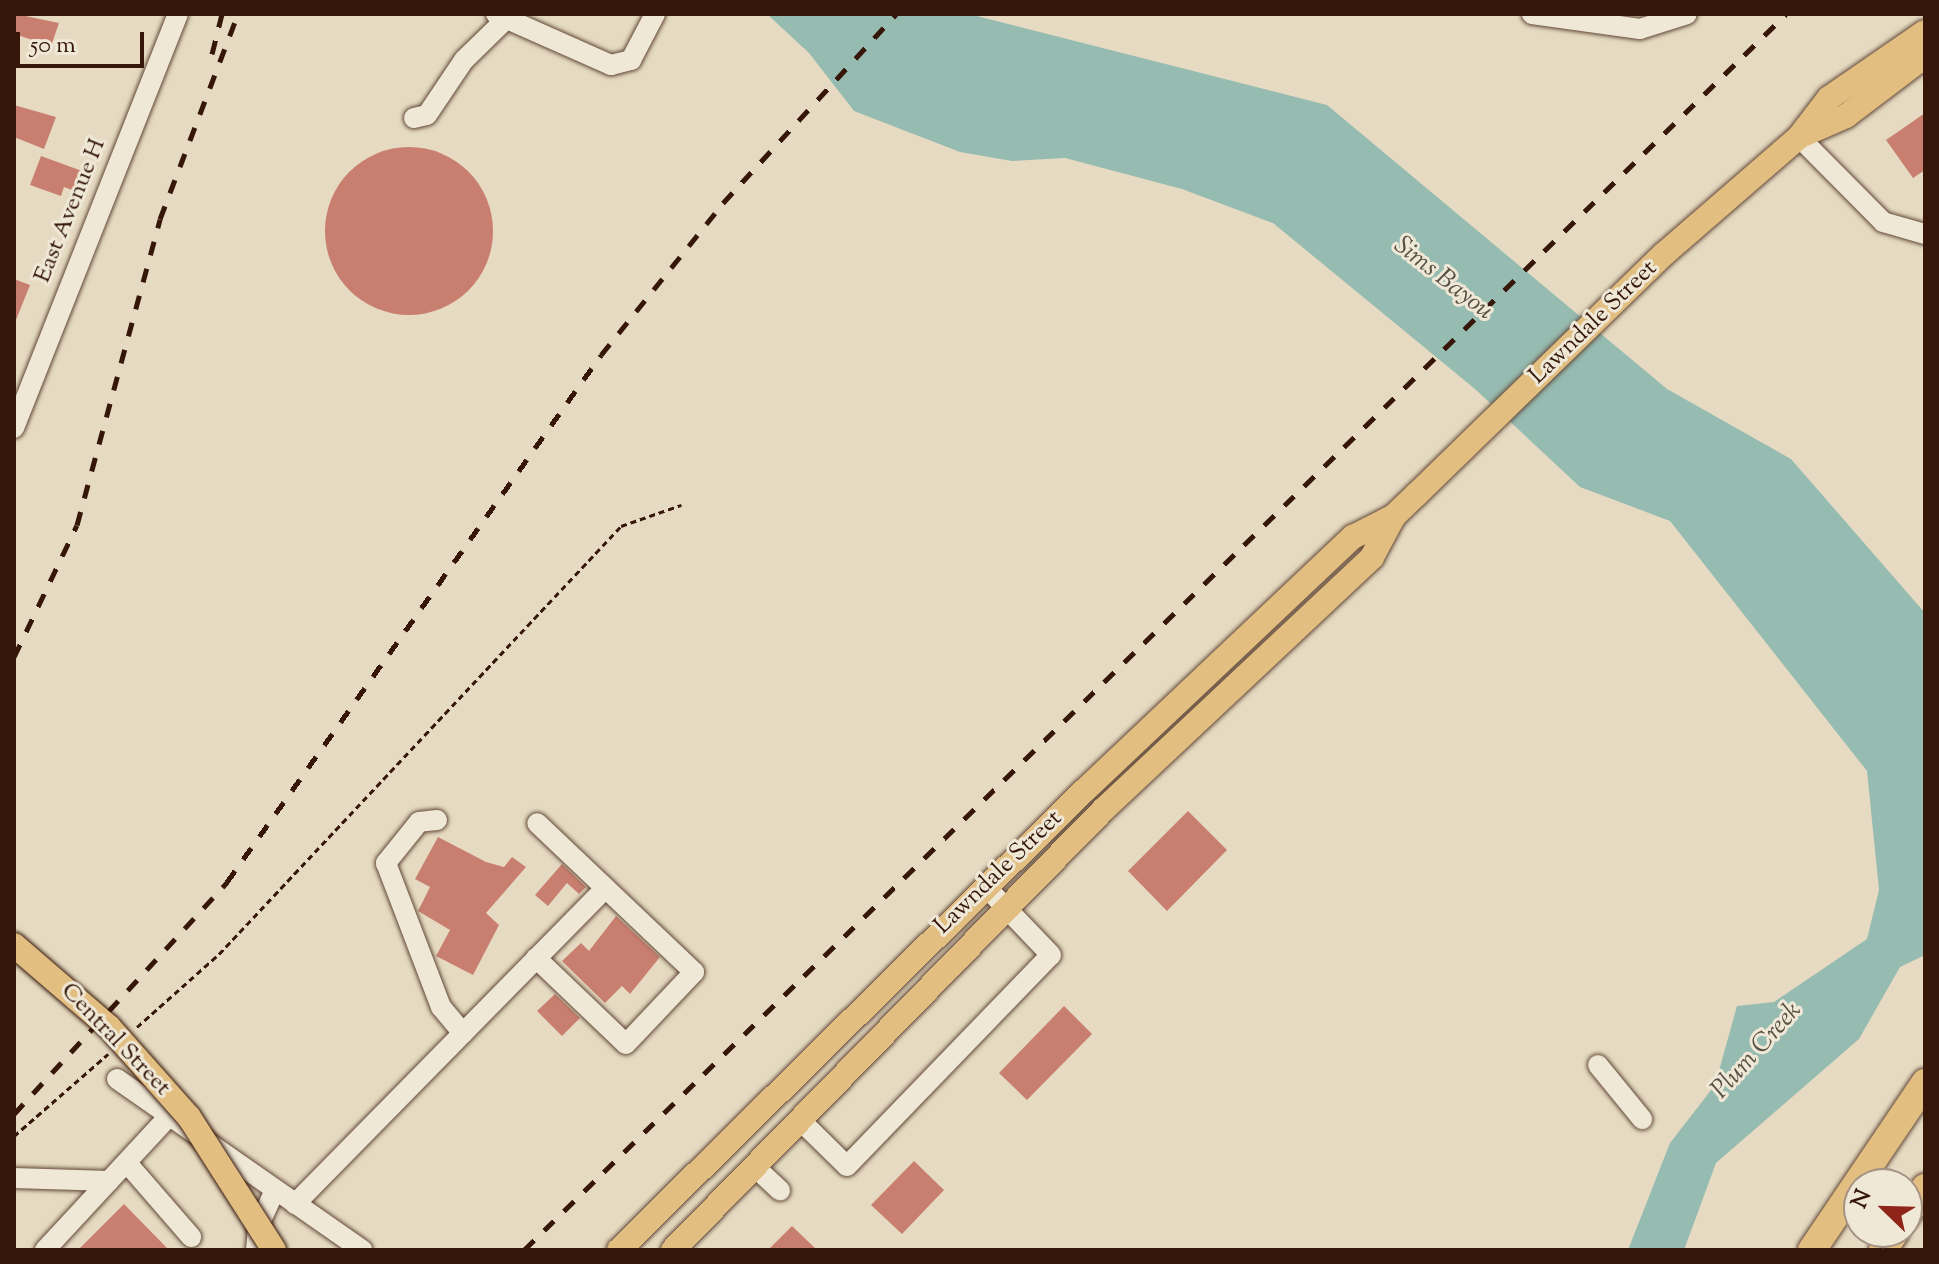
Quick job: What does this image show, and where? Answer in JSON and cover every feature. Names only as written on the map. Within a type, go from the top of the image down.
[{"type":"highway","points":[[1812,1250],[1925,1083]]},
{"type":"main road","name":"Lawndale Street","points":[[619,1250],[985,886],[1353,537],[1394,516],[1664,254],[1799,137],[1829,98],[1925,32]]},
{"type":"main road","name":"Lawndale Street","points":[[1799,137],[1846,116],[1925,56]]},
{"type":"main road","name":"Lawndale Street","points":[[673,1250],[1006,908],[1372,557],[1394,516]]},
{"type":"main road","name":"Central Street","points":[[14,945],[109,1027],[189,1117],[274,1250]]},
{"type":"street","name":"East Avenue H","points":[[14,428],[24,374],[178,14]]},
{"type":"street","points":[[414,118],[427,115],[464,60],[501,16],[611,65],[636,54],[655,14]]},
{"type":"street","points":[[1532,14],[1640,29],[1687,14]]},
{"type":"street","points":[[1799,137],[1883,222],[1925,234]]},
{"type":"street","points":[[437,820],[419,822],[386,863],[441,1007],[463,1033]]},
{"type":"street","points":[[536,958],[626,1044],[694,972],[537,823]]},
{"type":"street","points":[[801,1121],[847,1166],[979,1034],[1051,955],[985,886]]},
{"type":"street","points":[[295,1204],[606,888]]},
{"type":"street","points":[[1598,1065],[1642,1119]]},
{"type":"street","name":"Central Street","points":[[117,1079],[362,1250]]},
{"type":"street","points":[[45,1250],[168,1117]]},
{"type":"street","points":[[127,1163],[191,1237]]},
{"type":"street","points":[[756,1168],[780,1190]]},
{"type":"street","points":[[14,1178],[109,1181]]},
{"type":"street","points":[[256,1250],[258,1227],[275,1190]]},
{"type":"path","points":[[128,1036],[219,954],[621,526],[681,505]]},
{"type":"path","points":[[14,1136],[116,1046]]},
{"type":"water","points":[[767,14],[973,15],[1327,105],[1667,389],[1791,459],[1925,613],[1925,955],[1900,967],[1859,1039],[1716,1163],[1684,1250],[1628,1250],[1670,1143],[1715,1085],[1737,1006],[1774,1002],[1867,939],[1879,890],[1867,771],[1670,521],[1580,487],[1475,389],[1273,223],[1182,189],[1065,158],[1012,161],[960,152],[854,111],[809,53]]},
{"type":"building","points":[[16,14],[59,23],[51,46],[14,34]]},
{"type":"building","points":[[14,105],[56,117],[44,149],[14,137]]},
{"type":"building","points":[[1925,113],[1925,170],[1913,178],[1886,140]]},
{"type":"building","points":[[409,147],[441,154],[468,172],[486,199],[493,231],[486,263],[468,290],[441,308],[409,315],[377,308],[350,290],[332,263],[325,231],[332,199],[350,172],[377,154]]},
{"type":"building","points":[[41,156],[93,175],[85,195],[64,187],[61,196],[30,185]]},
{"type":"building","points":[[14,279],[30,285],[14,325]]},
{"type":"building","points":[[1188,811],[1227,850],[1167,911],[1128,871]]},
{"type":"building","points":[[438,837],[486,862],[504,867],[512,857],[526,867],[486,913],[499,925],[473,975],[436,956],[450,930],[418,911],[430,887],[415,879]]},
{"type":"building","points":[[562,864],[586,887],[579,894],[567,883],[548,906],[535,895]]},
{"type":"building","points":[[616,916],[660,957],[630,994],[622,986],[605,1003],[562,961],[581,943],[589,951]]},
{"type":"building","points":[[555,994],[580,1018],[562,1036],[537,1011]]},
{"type":"building","points":[[1064,1006],[1092,1034],[1027,1100],[999,1073]]},
{"type":"building","points":[[914,1161],[944,1190],[902,1234],[871,1205]]},
{"type":"building","points":[[124,1204],[169,1250],[78,1250]]},
{"type":"building","points":[[792,1226],[817,1250],[768,1250]]},
{"type":"railway","points":[[212,54],[222,14]]},
{"type":"railway","points":[[14,657],[77,525],[160,219],[238,14]]},
{"type":"railway","points":[[14,1114],[227,882],[601,355],[723,203],[896,14]]},
{"type":"railway","points":[[524,1250],[1786,14]]},
{"type":"water label","name":"Sims Bayou","points":[[1443,279]]},
{"type":"water label","name":"Plum Creek","points":[[1757,1051]]}]
